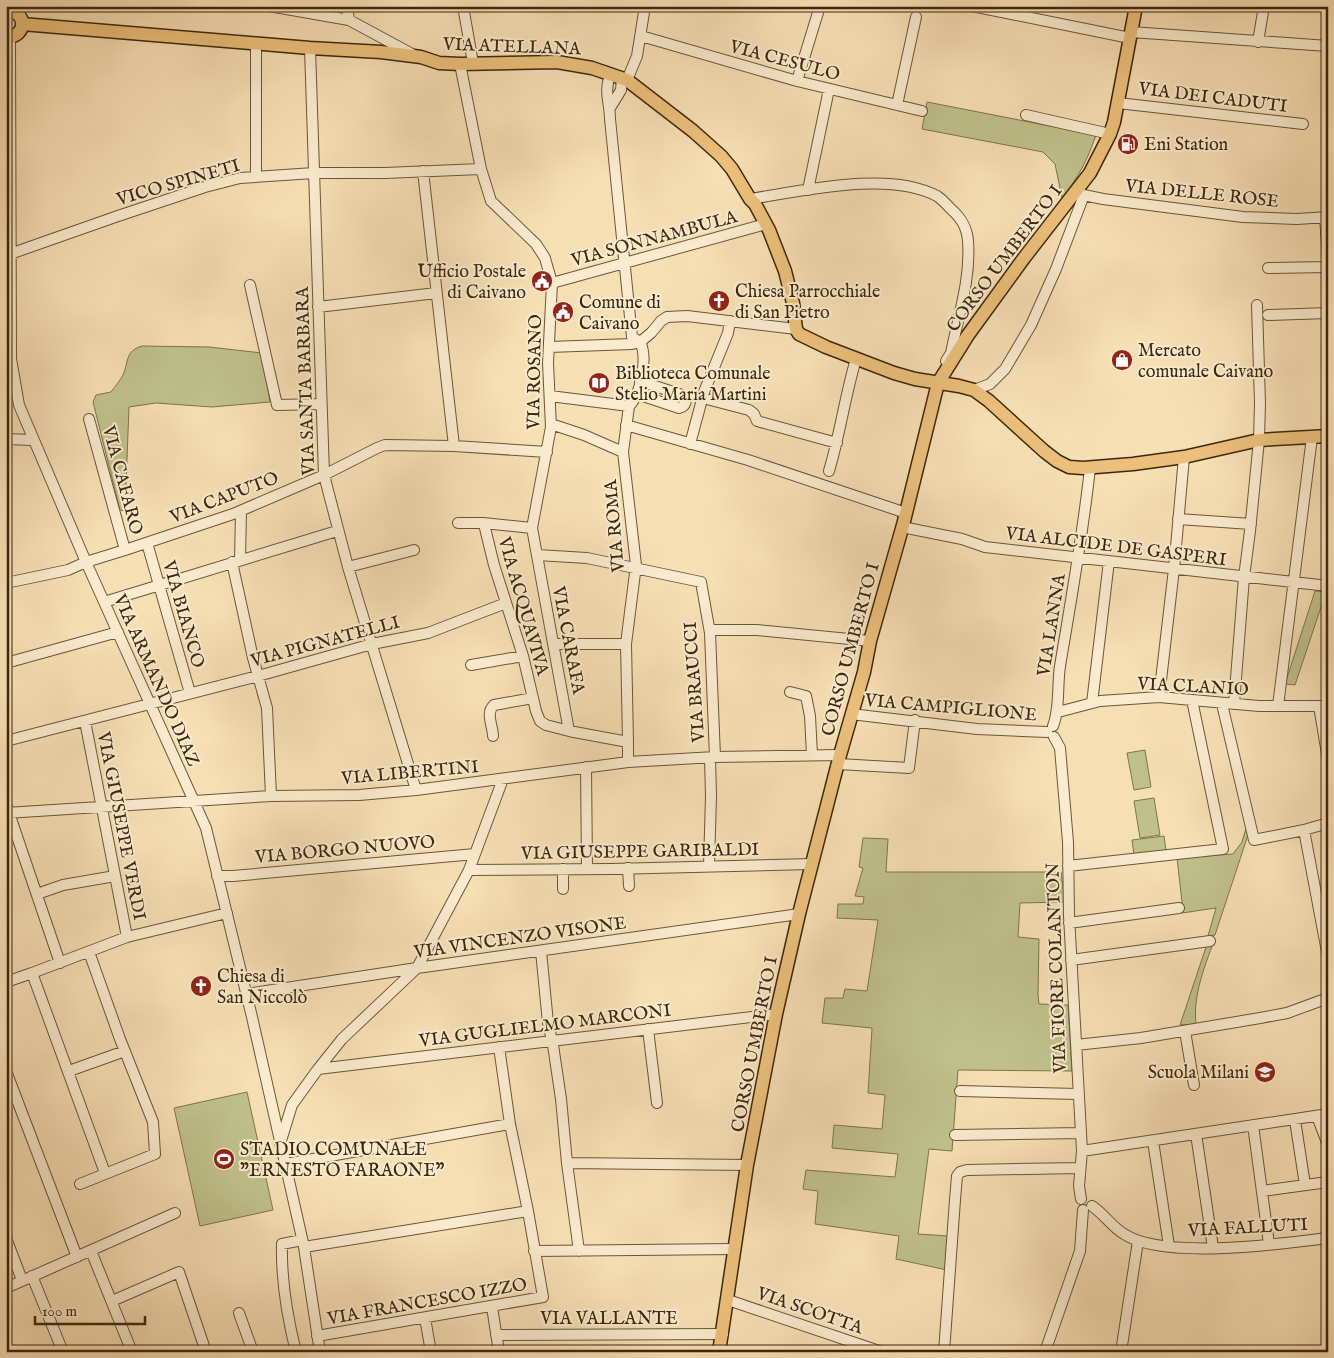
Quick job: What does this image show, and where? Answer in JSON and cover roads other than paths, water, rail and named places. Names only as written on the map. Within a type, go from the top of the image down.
[{"type":"main road","name":"CORSO UMBERTO I","points":[[719,1352],[748,1165],[776,1014],[799,914],[851,714],[864,672],[870,641],[906,513],[938,382],[968,334],[1024,258],[1079,194],[1110,134],[1118,103],[1136,6]]},
{"type":"main road","points":[[8,9],[18,14],[22,24],[20,32],[8,37]]},
{"type":"main road","name":"VIA ATELLANA","points":[[22,24],[310,48],[350,49],[418,57],[439,63],[557,62],[586,66],[620,78],[665,109],[721,156],[732,169],[766,224],[785,271],[793,303],[796,329]]},
{"type":"main road","points":[[796,329],[799,334],[808,339],[856,359],[914,379],[974,390],[1057,461],[1069,466],[1090,468],[1134,464],[1184,457],[1259,440],[1328,436]]},
{"type":"street","points":[[269,6],[350,20],[418,57]]},
{"type":"street","points":[[347,6],[350,20]]},
{"type":"street","name":"VIA ROSANO","points":[[463,6],[467,64],[481,168],[490,201],[536,244],[545,258],[552,283],[548,363],[551,424],[532,528],[537,556]]},
{"type":"street","points":[[550,396],[628,406],[637,394],[643,365],[643,347],[640,342],[632,337],[610,108],[607,102],[606,85],[620,78],[637,56],[645,6]]},
{"type":"street","points":[[797,81],[820,6]]},
{"type":"street","points":[[972,6],[1131,35],[1328,46]]},
{"type":"street","points":[[1258,42],[1264,6]]},
{"type":"street","points":[[898,105],[916,18]]},
{"type":"street","name":"VIA CESULO","points":[[641,36],[797,81],[922,111]]},
{"type":"street","name":"VIA ARMANDO DIAZ","points":[[8,37],[11,359],[19,406],[86,562],[206,828],[303,1243],[320,1352]]},
{"type":"street","points":[[256,43],[256,177]]},
{"type":"street","name":"VIA SANTA BARBARA","points":[[310,48],[324,475],[348,568],[416,790]]},
{"type":"street","points":[[610,108],[621,90],[620,78]]},
{"type":"street","points":[[808,190],[829,89]]},
{"type":"street","name":"VIA DEI CADUTI","points":[[1118,103],[1303,124]]},
{"type":"street","points":[[1026,115],[1110,134]]},
{"type":"street","name":"VICO SPINETI","points":[[10,254],[205,187],[240,178],[314,173],[423,172],[481,168]]},
{"type":"street","points":[[423,172],[454,446]]},
{"type":"street","points":[[750,199],[841,186],[887,184],[914,187],[938,197],[959,216],[965,225],[968,241],[966,281],[951,354],[942,368],[938,382]]},
{"type":"street","points":[[974,390],[990,384],[1005,369],[1031,325],[1056,269],[1079,194]]},
{"type":"street","name":"VIA DELLE ROSE","points":[[1079,194],[1243,217],[1297,219],[1326,217]]},
{"type":"street","points":[[1326,217],[1328,259]]},
{"type":"street","name":"VIA SONNAMBULA","points":[[552,283],[766,224]]},
{"type":"street","points":[[1268,268],[1328,267]]},
{"type":"street","points":[[250,285],[277,405],[321,404]]},
{"type":"street","points":[[318,307],[436,293]]},
{"type":"street","points":[[1234,704],[1244,577],[1259,440],[1260,403],[1257,305]]},
{"type":"street","points":[[1268,314],[1328,313]]},
{"type":"street","points":[[549,347],[593,347],[640,342],[661,321],[668,318],[687,316],[796,329]]},
{"type":"street","points":[[690,444],[702,398],[728,334],[730,321]]},
{"type":"street","points":[[828,477],[856,359]]},
{"type":"street","points":[[637,394],[679,408],[686,403],[682,395],[640,381]]},
{"type":"street","points":[[702,398],[749,410],[754,414],[757,421],[837,443]]},
{"type":"street","name":"VIA ROMA","points":[[628,406],[623,452],[636,569],[626,644],[628,762]]},
{"type":"street","name":"VIA CAFARO","points":[[89,419],[125,550]]},
{"type":"street","points":[[551,424],[584,435],[623,452]]},
{"type":"street","points":[[626,425],[690,444],[828,477],[906,513]]},
{"type":"street","points":[[1278,706],[1292,582],[1303,517],[1312,436]]},
{"type":"street","points":[[6,438],[34,440]]},
{"type":"street","name":"VIA CAPUTO","points":[[6,583],[68,570],[86,562],[241,511],[324,475],[386,445],[454,446],[547,452]]},
{"type":"street","points":[[1159,697],[1174,569],[1184,457]]},
{"type":"street","name":"VIA LANNA","points":[[1051,732],[1058,712],[1058,682],[1085,520],[1090,468]]},
{"type":"street","points":[[241,511],[236,561],[266,708],[271,796]]},
{"type":"street","points":[[1178,519],[1251,524]]},
{"type":"street","points":[[458,523],[532,528]]},
{"type":"street","name":"VIA ACQUAVIVA","points":[[484,524],[494,565],[523,656],[540,721],[546,726],[569,731]]},
{"type":"street","name":"VIA ALCIDE DE GASPERI","points":[[902,527],[962,539],[985,547],[1328,586]]},
{"type":"street","points":[[104,602],[338,531]]},
{"type":"street","name":"VIA BIANCO","points":[[147,543],[190,693]]},
{"type":"street","points":[[348,568],[414,550]]},
{"type":"street","points":[[537,556],[587,558],[636,569]]},
{"type":"street","name":"VIA CARAFA","points":[[537,556],[569,731]]},
{"type":"street","points":[[1092,703],[1109,562]]},
{"type":"street","name":"VIA BRAUCCI","points":[[636,569],[701,582],[710,630],[712,757],[709,866]]},
{"type":"street","name":"VIA PIGNATELLI","points":[[6,741],[258,676],[372,644],[428,633],[506,603]]},
{"type":"street","points":[[710,630],[757,630],[870,641]]},
{"type":"street","points":[[6,663],[118,632]]},
{"type":"street","points":[[554,644],[626,644]]},
{"type":"street","points":[[471,665],[523,656]]},
{"type":"street","points":[[790,692],[806,696],[810,716],[812,755]]},
{"type":"street","name":"VIA CLANIO","points":[[1058,712],[1112,699],[1159,697],[1222,704],[1324,706]]},
{"type":"street","name":"VIA ACQUAVIVA","points":[[493,736],[489,712],[494,705],[533,698]]},
{"type":"street","points":[[1068,866],[1223,848],[1192,700]]},
{"type":"street","points":[[1222,704],[1254,840],[1328,823]]},
{"type":"street","points":[[1324,706],[1328,760]]},
{"type":"street","name":"VIA CAMPIGLIONE","points":[[851,714],[915,720],[977,729],[1051,732]]},
{"type":"street","name":"VIA GIUSEPPE VERDI","points":[[85,720],[127,937]]},
{"type":"street","name":"VIA LIBERTINI","points":[[7,810],[101,808],[271,796],[359,795],[416,790],[628,762],[712,757],[812,755],[909,768],[915,720]]},
{"type":"street","points":[[569,731],[628,742]]},
{"type":"street","name":"VIA FIORE COLANTON","points":[[1051,732],[1060,748],[1068,842],[1069,923],[1082,1151],[1079,1168],[1081,1198]]},
{"type":"street","points":[[586,767],[588,869]]},
{"type":"street","points":[[280,1145],[292,1105],[318,1069],[342,1040],[418,968],[469,870],[503,779]]},
{"type":"street","points":[[7,810],[60,963]]},
{"type":"street","points":[[1304,830],[1328,957]]},
{"type":"street","name":"VIA BORGO NUOVO","points":[[218,876],[475,854]]},
{"type":"street","name":"VIA GIUSEPPE GARIBALDI","points":[[469,870],[812,864]]},
{"type":"street","points":[[628,868],[629,886]]},
{"type":"street","points":[[563,869],[563,889]]},
{"type":"street","points":[[37,894],[63,885],[116,876]]},
{"type":"street","points":[[1069,923],[1179,908]]},
{"type":"street","points":[[7,978],[32,973],[127,937],[227,914]]},
{"type":"street","name":"VIA VINCENZO VISONE","points":[[246,994],[799,914]]},
{"type":"street","points":[[1072,960],[1210,941]]},
{"type":"street","points":[[541,951],[548,1023],[561,1099],[567,1163],[579,1251]]},
{"type":"street","points":[[80,1184],[155,1154],[153,1122],[89,952]]},
{"type":"street","points":[[32,973],[106,1173]]},
{"type":"street","points":[[1076,1045],[1185,1031],[1288,1013],[1328,998]]},
{"type":"street","name":"VIA GUGLIELMO MARCONI","points":[[318,1069],[776,1014]]},
{"type":"street","points":[[648,1029],[657,1103]]},
{"type":"street","points":[[1185,1031],[1194,1085]]},
{"type":"street","points":[[499,1047],[510,1124],[528,1211],[534,1251],[735,1249]]},
{"type":"street","points":[[69,1071],[125,1051]]},
{"type":"street","points":[[6,1071],[77,1257]]},
{"type":"street","points":[[960,1091],[1078,1094]]},
{"type":"street","points":[[1082,1151],[1323,1115],[1328,1146]]},
{"type":"street","points":[[1295,1120],[1305,1185]]},
{"type":"street","points":[[284,1164],[510,1124]]},
{"type":"street","points":[[1254,1126],[1269,1244]]},
{"type":"street","points":[[955,1135],[1081,1133]]},
{"type":"street","points":[[1196,1134],[1214,1248]]},
{"type":"street","points":[[1153,1141],[1169,1246]]},
{"type":"street","points":[[567,1163],[748,1165]]},
{"type":"street","points":[[944,1352],[957,1176],[960,1172],[967,1170],[1079,1168]]},
{"type":"street","points":[[1262,1192],[1328,1182]]},
{"type":"street","name":"VIA FALLUTI","points":[[1081,1198],[1090,1198],[1093,1202],[1088,1208],[1124,1234],[1138,1241],[1169,1246],[1214,1248],[1328,1238]]},
{"type":"street","points":[[1044,1352],[1080,1251],[1088,1208]]},
{"type":"street","points":[[296,1352],[284,1293],[281,1268],[282,1244],[303,1243],[528,1211]]},
{"type":"street","points":[[6,1288],[175,1213]]},
{"type":"street","points":[[6,1238],[63,1352]]},
{"type":"street","points":[[1120,1352],[1138,1241]]},
{"type":"street","points":[[91,1251],[132,1352]]},
{"type":"street","name":"VIA FRANCESCO IZZO","points":[[317,1336],[543,1297],[534,1251]]},
{"type":"street","points":[[112,1301],[180,1272],[206,1352]]},
{"type":"street","name":"VIA SCOTTA","points":[[728,1300],[882,1352]]},
{"type":"street","points":[[492,1307],[499,1352]]},
{"type":"street","points":[[239,1313],[253,1352]]},
{"type":"street","points":[[425,1318],[431,1352]]},
{"type":"street","name":"VIA VALLANTE","points":[[496,1335],[722,1334]]},
{"type":"place","name":"Eni Station","points":[[1128,144]]},
{"type":"place","name":"Ufficio Postale di Caivano","points":[[542,281]]},
{"type":"place","name":"Chiesa Parrocchiale di San Pietro","points":[[719,301]]},
{"type":"place","name":"Comune di Caivano","points":[[563,312]]},
{"type":"place","name":"Mercato comunale Caivano","points":[[1122,360]]},
{"type":"place","name":"Biblioteca Comunale Stelio Maria Martini","points":[[599,383]]},
{"type":"place","name":"Chiesa di San Niccolò","points":[[201,986]]},
{"type":"place","name":"Scuola Milani","points":[[1265,1072]]},
{"type":"place","name":"STADIO COMUNALE \"ERNESTO FARAONE\"","points":[[224,1159]]}]
